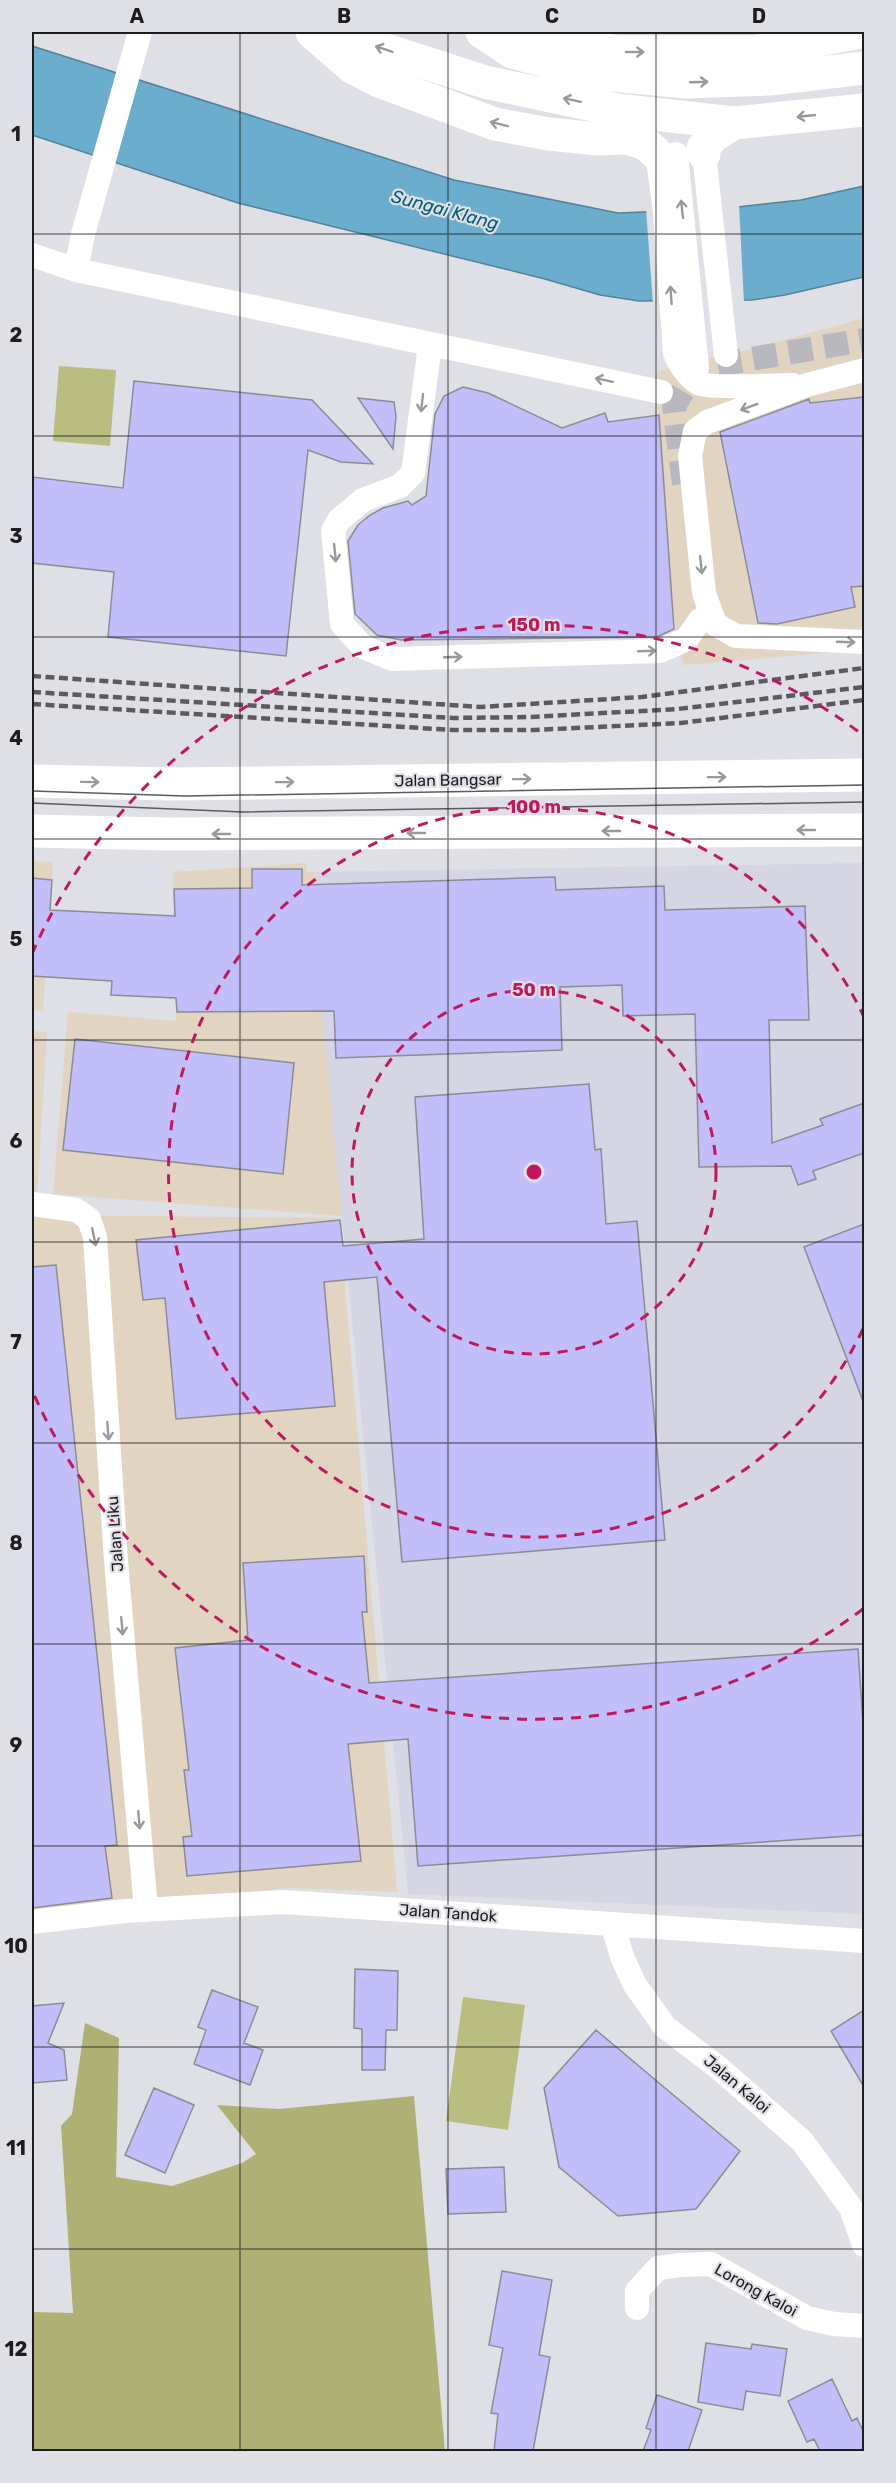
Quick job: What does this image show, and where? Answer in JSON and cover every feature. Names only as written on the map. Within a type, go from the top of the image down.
[{"type":"main road","points":[[312,32],[352,67],[380,81],[495,124],[549,134],[598,139],[627,138],[679,154],[703,148],[713,136],[734,123]]},
{"type":"main road","points":[[330,32],[485,82],[617,110],[734,123],[864,110]]},
{"type":"main road","points":[[482,32],[512,52],[591,73],[686,82],[770,79],[864,68]]},
{"type":"main road","points":[[515,32],[617,52],[754,52],[861,32]]},
{"type":"main road","points":[[617,110],[669,141],[679,154]]},
{"type":"main road","name":"Jalan Bangsar","points":[[32,781],[170,784],[864,775]]},
{"type":"main road","points":[[32,831],[179,834],[864,830]]},
{"type":"street","points":[[76,270],[83,234],[140,32]]},
{"type":"street","points":[[679,154],[726,352]]},
{"type":"street","points":[[679,154],[689,357],[679,362],[697,382],[711,387],[727,384],[807,385]]},
{"type":"street","points":[[32,255],[76,270],[661,392]]},
{"type":"street","points":[[430,345],[413,473],[400,486],[363,500],[339,520],[333,531],[342,624],[363,647],[392,659],[660,651],[687,639],[700,621]]},
{"type":"street","points":[[864,370],[807,385],[707,422],[695,431],[690,456],[704,593],[715,624],[736,636],[864,642]]},
{"type":"street","name":"Jalan Liku","points":[[32,1204],[76,1210],[88,1219],[95,1237],[116,1561],[146,1910]]},
{"type":"street","name":"Jalan Tandok","points":[[32,1922],[146,1910],[283,1902],[864,1941]]},
{"type":"street","name":"Jalan Kaloi","points":[[612,1924],[623,1959],[635,1985],[665,2026],[720,2069],[802,2141],[851,2208],[864,2245]]},
{"type":"street","name":"Lorong Kaloi","points":[[638,2308],[637,2291],[658,2268],[711,2264],[807,2318],[834,2324],[864,2326]]},
{"type":"shaded area","points":[[864,318],[864,650],[684,665],[675,637],[659,415],[652,383],[659,371]]},
{"type":"shaded area","points":[[32,861],[53,862],[43,1011],[32,1010]]},
{"type":"shaded area","points":[[306,863],[307,872],[316,872],[320,904],[322,1011],[342,1216],[53,1194],[68,1012],[176,1021],[173,872]]},
{"type":"shaded area","points":[[864,863],[864,1914],[408,1894],[322,1011],[320,904],[316,872]]},
{"type":"shaded area","points":[[32,1031],[47,1032],[36,1215],[339,1218],[397,1892],[286,1888],[32,1915]]},
{"type":"green space","points":[[59,366],[116,370],[110,446],[53,441]]},
{"type":"green space","points":[[463,1997],[525,2005],[508,2130],[446,2121]]},
{"type":"green space","points":[[85,2023],[119,2038],[116,2177],[172,2186],[242,2163],[256,2154],[217,2105],[279,2109],[414,2096],[445,2451],[32,2451],[32,2312],[73,2313],[61,2126],[72,2114]]},
{"type":"water","name":"Sungai Klang","points":[[32,46],[454,180],[618,213],[720,209],[801,200],[864,186],[864,277],[752,300],[639,301],[600,295],[545,279],[238,203],[32,135]]},
{"type":"pier","points":[[739,204],[744,303],[653,304],[646,209]]},
{"type":"building","points":[[134,381],[312,400],[373,464],[341,462],[308,450],[286,656],[108,637],[114,572],[32,563],[32,477],[123,488]]},
{"type":"building","points":[[463,387],[488,393],[562,428],[605,413],[608,422],[659,415],[674,629],[657,637],[401,640],[377,635],[355,614],[348,541],[358,525],[370,515],[383,508],[408,501],[412,505],[426,496],[435,414],[444,396]]},
{"type":"building","points":[[864,397],[864,586],[851,587],[855,607],[777,624],[758,623],[720,432],[809,399],[810,403]]},
{"type":"building","points":[[358,398],[394,402],[396,416],[393,449]]},
{"type":"building","points":[[252,869],[302,869],[302,885],[555,877],[556,890],[664,886],[665,910],[805,906],[809,1020],[769,1020],[772,1143],[823,1125],[820,1119],[864,1103],[864,1153],[813,1171],[816,1179],[798,1185],[791,1166],[699,1167],[695,1014],[623,1016],[622,985],[560,987],[562,1050],[336,1058],[334,1011],[177,1012],[176,998],[111,995],[112,981],[32,976],[32,878],[52,880],[50,910],[175,916],[174,889],[252,888]]},
{"type":"building","points":[[75,1039],[294,1063],[283,1174],[63,1150]]},
{"type":"building","points":[[589,1084],[595,1150],[601,1149],[606,1224],[637,1221],[665,1540],[402,1562],[377,1277],[324,1282],[335,1406],[176,1419],[165,1298],[143,1300],[136,1240],[340,1220],[343,1246],[424,1239],[415,1097]]},
{"type":"building","points":[[864,1224],[864,1401],[863,1401],[804,1247]]},
{"type":"building","points":[[56,1265],[117,1845],[105,1846],[112,1898],[32,1908],[32,1267]]},
{"type":"building","points":[[364,1556],[367,1612],[362,1612],[369,1683],[858,1649],[864,1739],[864,1835],[418,1866],[408,1739],[348,1744],[361,1861],[187,1876],[183,1837],[192,1836],[184,1770],[189,1770],[175,1648],[248,1640],[243,1563]]},
{"type":"building","points":[[355,1969],[398,1971],[397,2030],[386,2030],[385,2070],[362,2070],[362,2029],[354,2028]]},
{"type":"building","points":[[212,1990],[258,2007],[244,2043],[263,2050],[250,2085],[194,2064],[206,2030],[198,2027]]},
{"type":"building","points":[[64,2003],[48,2043],[64,2050],[67,2080],[32,2083],[32,2006]]},
{"type":"building","points":[[864,2010],[864,2087],[831,2031]]},
{"type":"building","points":[[596,2030],[740,2151],[696,2209],[618,2216],[559,2167],[544,2088]]},
{"type":"building","points":[[154,2088],[194,2105],[165,2173],[125,2155]]},
{"type":"building","points":[[504,2167],[506,2212],[448,2214],[446,2169]]},
{"type":"building","points":[[502,2271],[552,2280],[539,2355],[550,2357],[533,2451],[494,2451],[498,2414],[491,2413],[503,2348],[489,2345]]},
{"type":"building","points":[[706,2343],[751,2349],[752,2344],[787,2349],[780,2396],[746,2391],[743,2410],[698,2402]]},
{"type":"building","points":[[832,2379],[852,2421],[857,2418],[864,2433],[864,2451],[820,2451],[814,2439],[807,2442],[788,2401]]},
{"type":"building","points":[[657,2395],[702,2410],[688,2451],[643,2451],[651,2430],[646,2428]]},
{"type":"tunnel","points":[[684,484],[674,406],[697,368],[864,340]]},
{"type":"tram line","points":[[32,791],[185,796],[864,785]]},
{"type":"tram line","points":[[32,803],[243,812],[864,802]]},
{"type":"railway","points":[[32,676],[480,707],[642,697],[864,668]]},
{"type":"railway","points":[[32,692],[453,718],[531,717],[678,709],[864,687]]},
{"type":"railway","points":[[32,704],[453,730],[534,730],[681,723],[864,700]]}]
